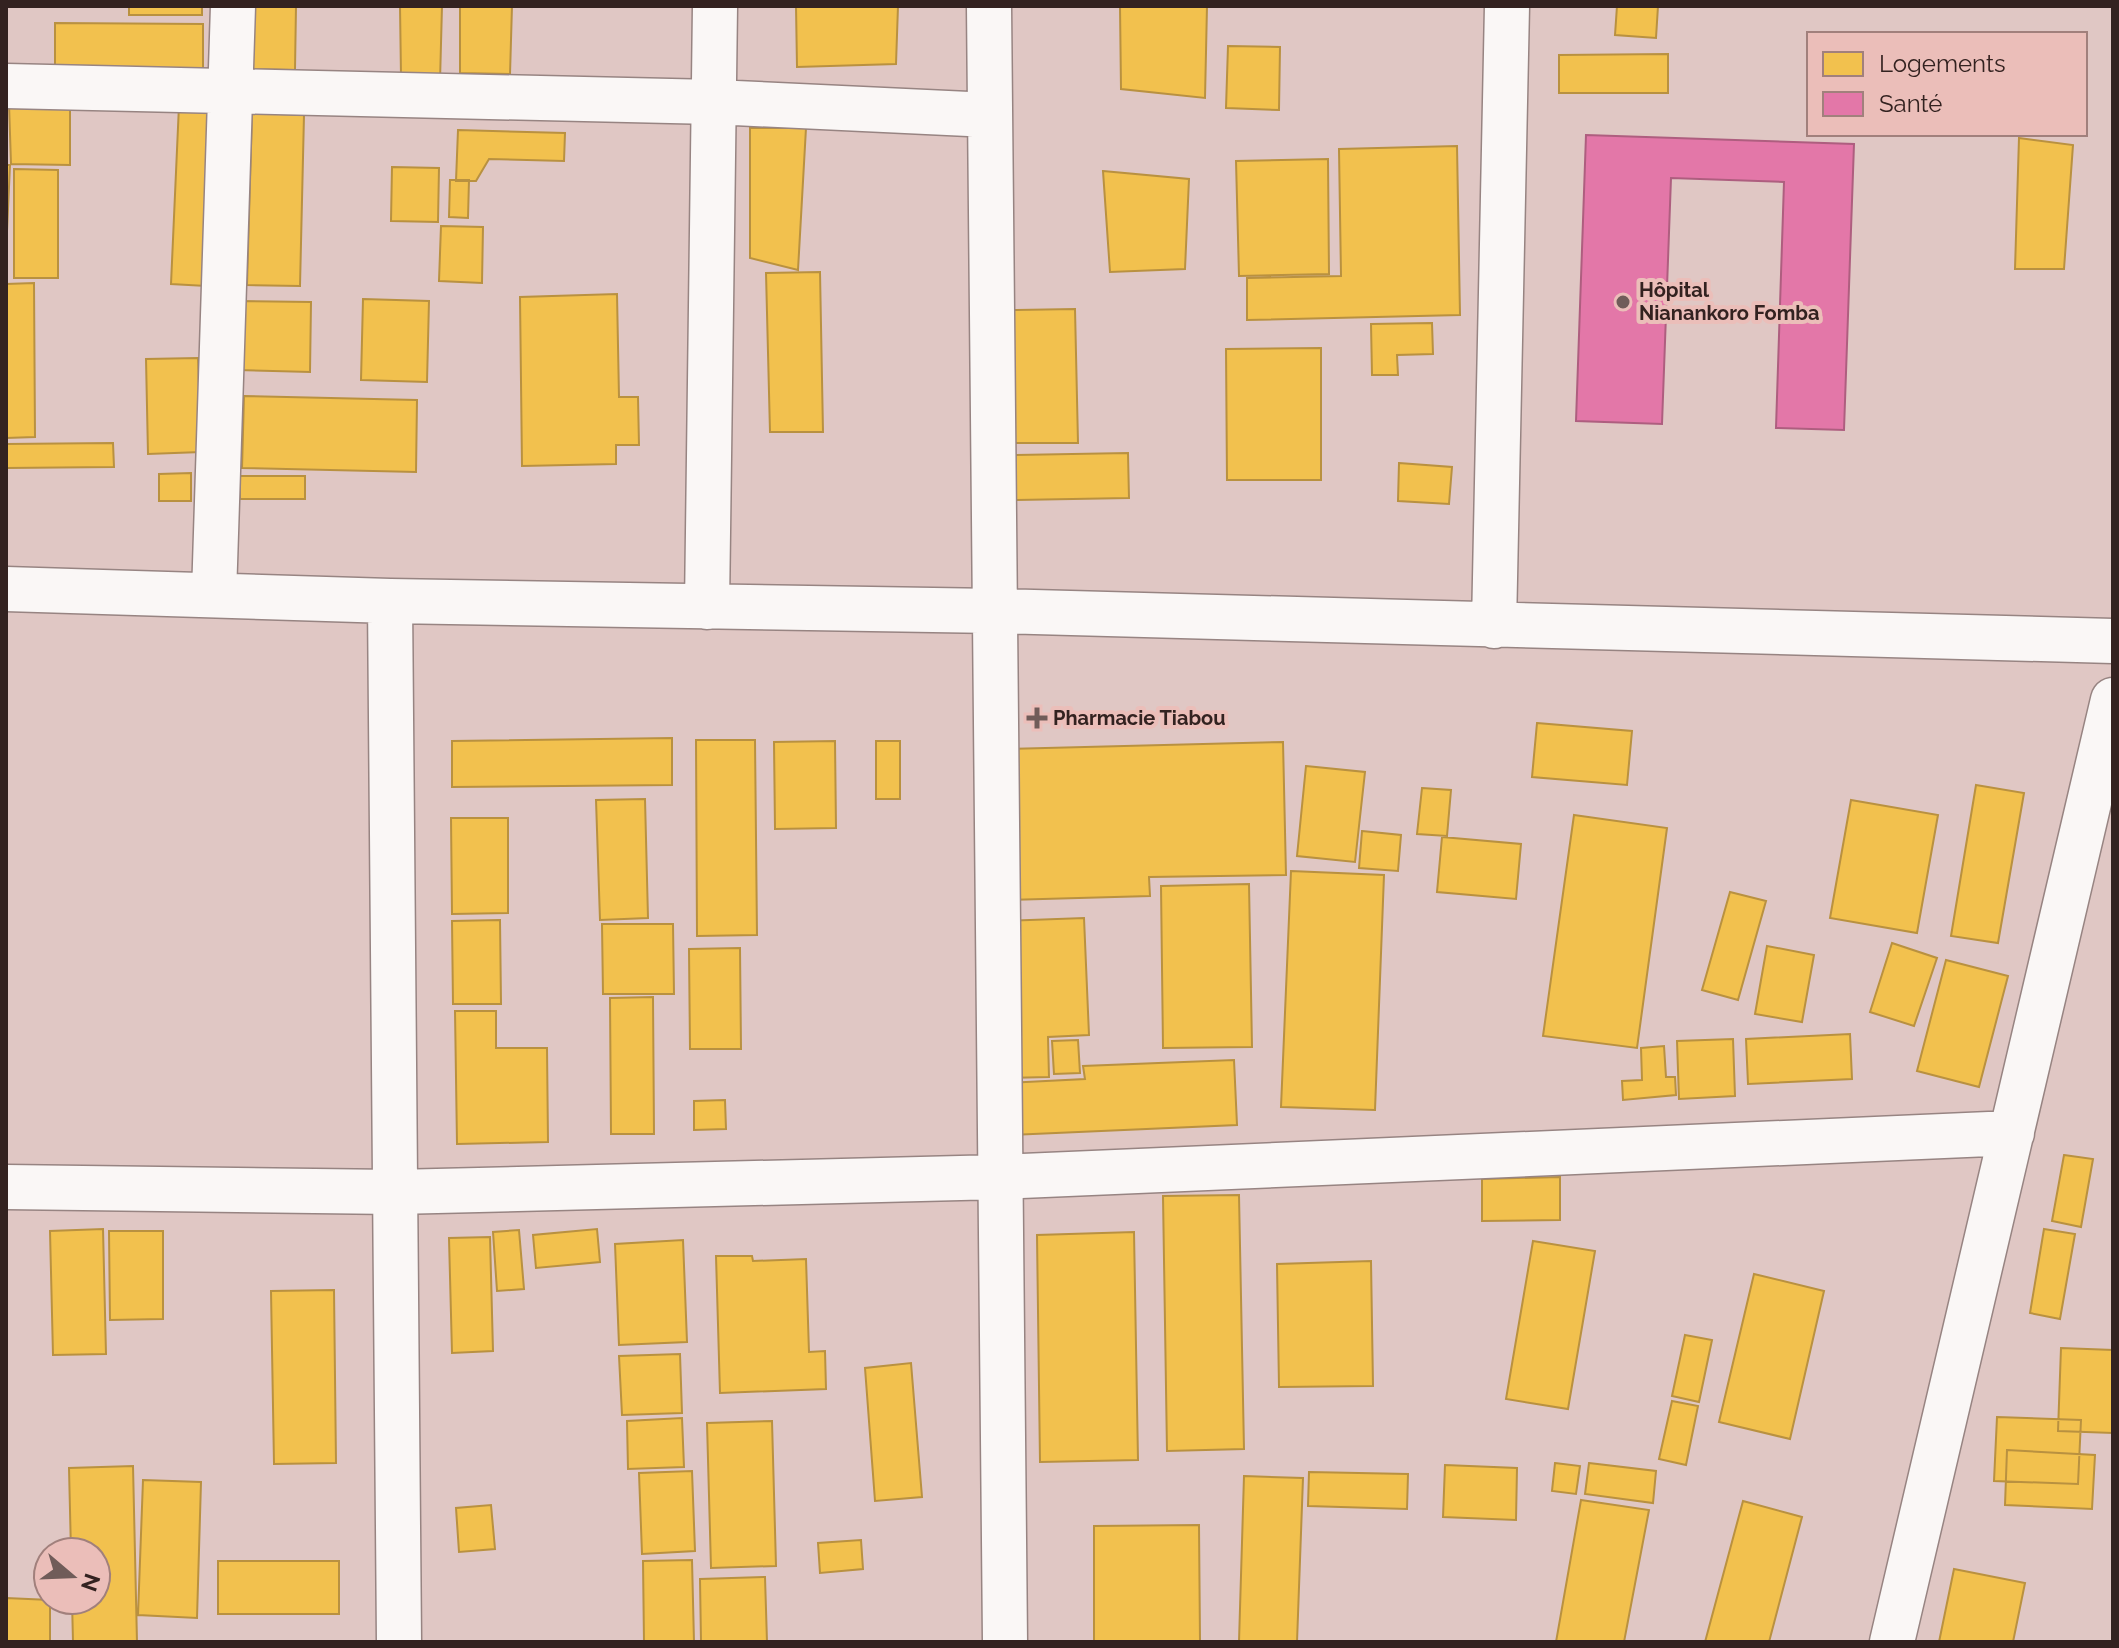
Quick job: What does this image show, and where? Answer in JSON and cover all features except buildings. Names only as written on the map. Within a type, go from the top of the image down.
[{"type":"street","points":[[214,595],[233,6]]},
{"type":"street","points":[[707,607],[715,6]]},
{"type":"street","points":[[989,6],[1005,1642]]},
{"type":"street","points":[[1494,626],[1507,6]]},
{"type":"street","points":[[6,86],[714,102],[990,115]]},
{"type":"street","points":[[6,589],[390,601],[995,611],[2113,641]]},
{"type":"street","points":[[390,601],[399,1642]]},
{"type":"street","points":[[1892,1642],[2113,700]]},
{"type":"street","points":[[6,1187],[395,1192],[1000,1177],[2012,1133]]},
{"type":"place","name":"Hôpital Nianankoro Fomba","points":[[1623,302]]},
{"type":"place","name":"Pharmacie Tiabou","points":[[1037,718]]}]
